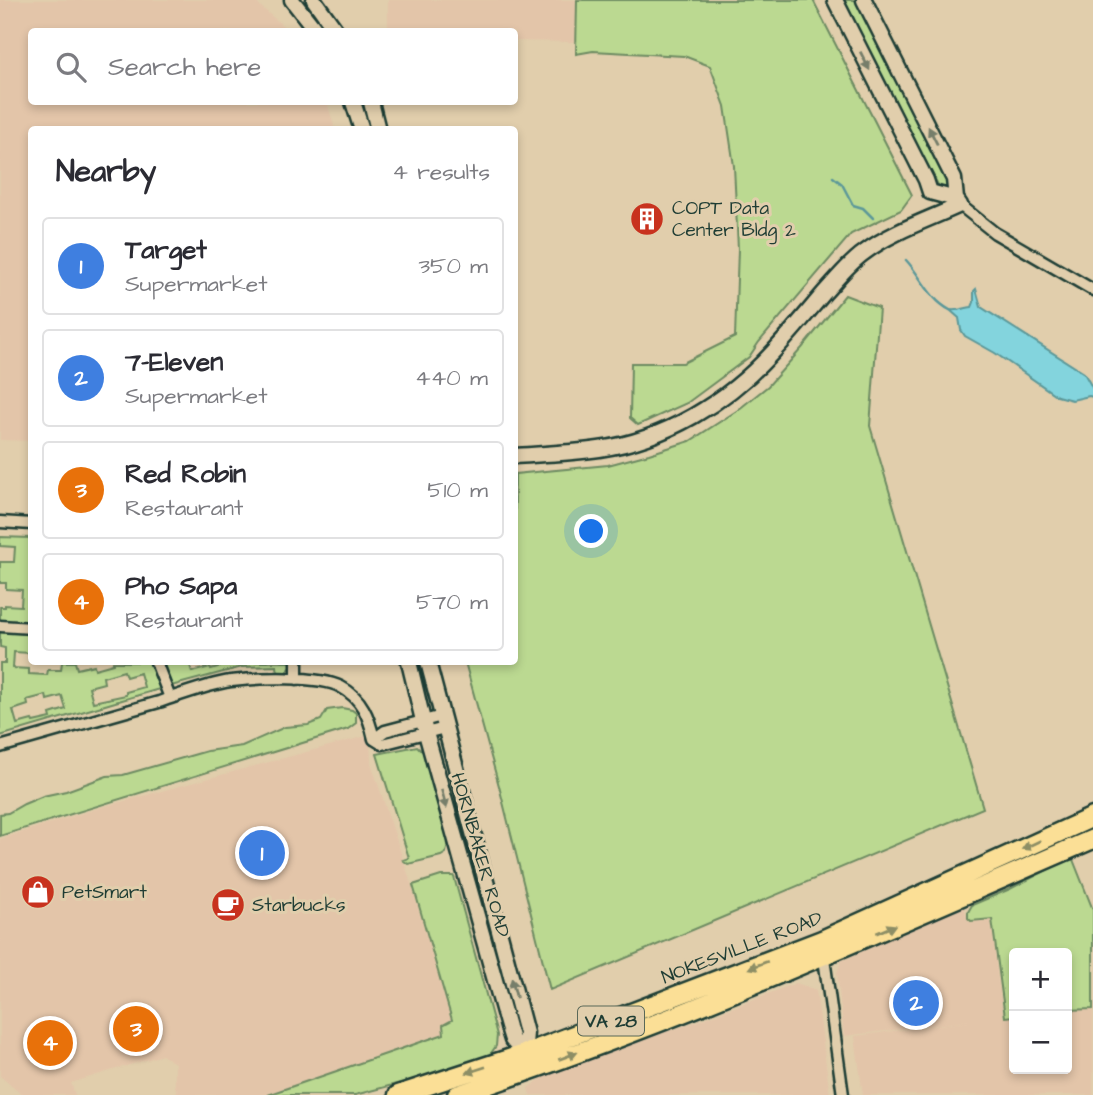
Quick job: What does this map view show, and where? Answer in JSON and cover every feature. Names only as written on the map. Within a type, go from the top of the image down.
[{"type":"highway","name":"NOKESVILLE ROAD","points":[[823,948],[1093,817]]},
{"type":"highway","name":"NOKESVILLE ROAD","points":[[457,1095],[527,1063],[1093,839]]},
{"type":"highway","name":"NOKESVILLE ROAD","points":[[398,1095],[527,1063]]},
{"type":"street","points":[[292,0],[314,28]]},
{"type":"street","points":[[314,0],[334,28]]},
{"type":"street","points":[[835,0],[930,192],[958,202],[995,233],[1093,290]]},
{"type":"street","points":[[864,0],[954,179],[958,202]]},
{"type":"street","points":[[354,105],[361,126]]},
{"type":"street","points":[[372,105],[377,126]]},
{"type":"street","points":[[518,456],[601,449],[678,425],[721,398],[762,363],[847,268],[866,251],[958,202]]},
{"type":"street","points":[[0,523],[28,524]]},
{"type":"street","points":[[0,626],[28,628]]},
{"type":"street","points":[[157,665],[170,698]]},
{"type":"street","points":[[297,665],[297,679]]},
{"type":"street","name":"HORNBAKER ROAD","points":[[410,665],[424,727],[512,1040],[527,1063]]},
{"type":"street","name":"HORNBAKER ROAD","points":[[429,665],[526,1033],[527,1063]]},
{"type":"street","points":[[0,747],[229,681],[297,679],[321,680],[338,685],[347,690],[365,709],[374,739],[386,731],[444,722]]},
{"type":"street","points":[[823,948],[843,1095]]},
{"type":"shaded area","points":[[0,0],[253,0],[286,28],[28,28],[28,105],[328,105],[334,126],[28,126],[28,441],[0,440]]},
{"type":"shaded area","points":[[388,0],[577,0],[576,42],[518,41],[518,28],[388,28]]},
{"type":"shaded area","points":[[370,735],[371,763],[412,886],[454,1030],[266,1095],[178,1095],[175,1086],[175,1063],[162,1055],[71,1083],[75,1095],[22,1095],[0,1076],[0,839],[102,807]]},
{"type":"shaded area","points":[[964,906],[969,922],[991,920],[1003,1017],[1009,1016],[1009,1074],[1072,1074],[1072,1010],[1093,1009],[1093,1095],[863,1095],[855,1036],[970,1021],[844,1036],[837,973],[841,961]]},
{"type":"shaded area","points":[[796,983],[816,990],[830,1095],[530,1095],[528,1088],[550,1072],[695,1022]]},
{"type":"green space","points":[[577,0],[813,0],[912,195],[901,210],[851,234],[749,357],[687,403],[638,425],[630,418],[631,363],[683,363],[735,337],[738,249],[734,166],[725,106],[710,66],[684,56],[593,51],[576,54]]},
{"type":"green space","points":[[841,0],[860,0],[949,178],[946,192],[939,187]]},
{"type":"green space","points":[[845,295],[879,308],[870,426],[983,808],[550,990],[466,665],[518,665],[518,474],[608,465],[690,441],[738,410],[768,386]]},
{"type":"green space","points":[[0,537],[28,538],[28,653],[14,652],[13,668],[29,669],[29,674],[47,675],[48,670],[61,670],[62,665],[76,665],[77,669],[94,665],[95,669],[109,665],[190,665],[192,672],[225,665],[292,666],[285,674],[278,674],[277,666],[242,667],[0,736],[0,663],[5,663],[5,648],[0,647],[0,607],[21,606],[22,590],[6,589],[6,583],[0,583],[0,562],[14,562],[15,547],[0,546]],"holes":[[[124,671],[126,677],[140,673],[144,687],[126,692],[126,695],[93,702],[89,687],[104,683],[103,677]],[[46,695],[47,700],[62,696],[66,709],[50,714],[51,718],[17,724],[13,710],[28,705],[27,700]]]},
{"type":"green space","points":[[342,708],[356,713],[356,723],[348,729],[0,836],[0,814],[8,813],[43,796],[107,776],[123,775],[207,751],[242,746],[285,727],[308,725],[321,720],[327,710]]},
{"type":"green space","points":[[417,746],[424,753],[448,842],[446,853],[441,856],[408,864],[403,860],[409,858],[377,754]]},
{"type":"green space","points":[[1072,857],[1093,910],[1093,1009],[1072,1010],[1072,948],[1009,948],[1009,1017],[1005,1017],[992,919],[971,921],[968,912],[972,905]]},
{"type":"green space","points":[[441,876],[454,877],[497,1035],[496,1046],[489,1056],[453,1069],[355,1095],[267,1095],[444,1034],[443,1025],[452,1020],[413,885]]},
{"type":"water","points":[[976,289],[981,307],[1084,373],[1093,389],[1093,397],[1072,400],[1057,396],[995,353],[965,336],[959,318],[950,310],[972,307]]},
{"type":"waterway","points":[[833,177],[842,184],[853,205],[863,208],[873,218]]},
{"type":"waterway","points":[[906,260],[931,294],[950,310]]},
{"type":"place","name":"COPT Data Center Bldg 2","points":[[647,219]]},
{"type":"place","name":"Target","points":[[262,853]]},
{"type":"place","name":"PetSmart","points":[[38,892]]},
{"type":"place","name":"Starbucks","points":[[228,905]]},
{"type":"place","name":"7-Eleven","points":[[916,1003]]},
{"type":"place","name":"Red Robin","points":[[136,1029]]},
{"type":"place","name":"Pho Sapa","points":[[50,1043]]}]
